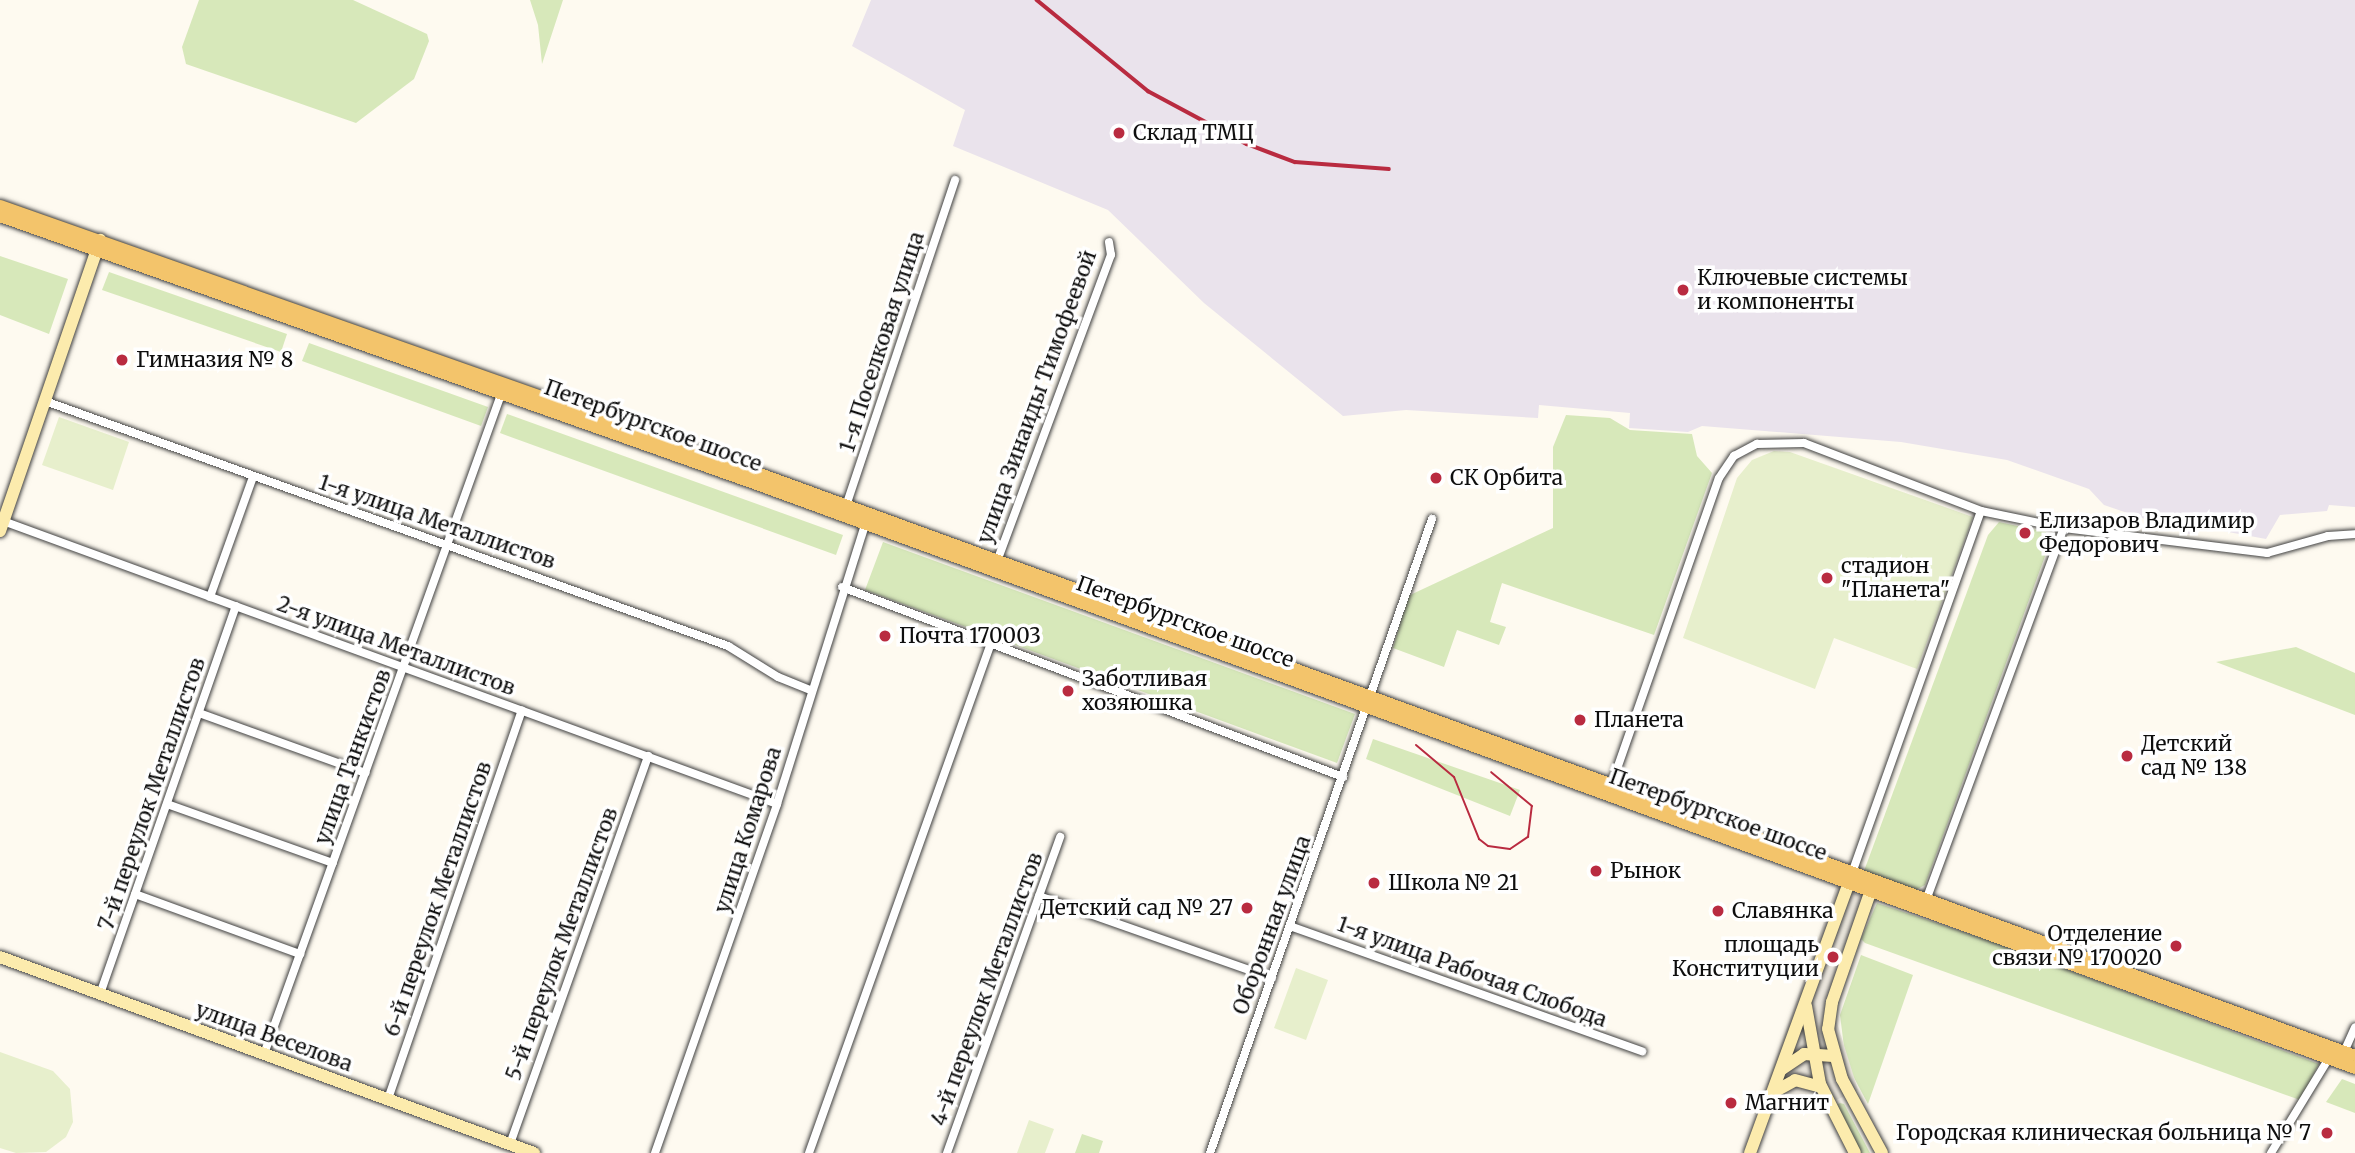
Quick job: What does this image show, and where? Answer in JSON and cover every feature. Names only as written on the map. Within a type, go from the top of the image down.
[{"type":"main road","name":"Петербургское шоссе","points":[[0,206],[99,245],[502,392],[844,511]]},
{"type":"main road","name":"Петербургское шоссе","points":[[0,216],[99,245],[844,511],[1369,704],[1855,877],[2355,1068]]},
{"type":"main road","name":"Петербургское шоссе","points":[[1855,877],[1871,890],[1925,904],[2349,1054]]},
{"type":"main road","points":[[2329,1058],[2349,1054]]},
{"type":"street","name":"1-я Поселковая улица","points":[[844,511],[955,180]]},
{"type":"street","name":"улица Зинаиды Тимофеевой","points":[[995,568],[1111,255],[1109,242]]},
{"type":"street","points":[[2,526],[99,245]]},
{"type":"street","name":"улица Танкистов","points":[[264,1054],[502,392]]},
{"type":"street","name":"1-я улица Металлистов","points":[[45,401],[253,477],[448,542],[728,646],[778,677],[811,690]]},
{"type":"street","points":[[1610,790],[1718,481],[1734,456],[1765,442],[1804,443],[1981,511],[2064,528],[2267,553],[2355,534]]},
{"type":"street","points":[[211,597],[253,477]]},
{"type":"street","points":[[1751,1153],[1806,998],[1855,877],[1981,511]]},
{"type":"street","name":"Оборонная улица","points":[[1210,1153],[1432,519]]},
{"type":"street","name":"улица Комарова","points":[[655,1153],[777,804],[842,587],[866,520]]},
{"type":"street","name":"2-я улица Металлистов","points":[[2,526],[211,597],[777,804]]},
{"type":"street","points":[[1925,904],[2064,528]]},
{"type":"street","points":[[842,587],[1343,776]]},
{"type":"street","name":"7-й переулок Металлистов","points":[[100,994],[236,606]]},
{"type":"street","points":[[809,1153],[991,643]]},
{"type":"street","name":"6-й переулок Металлистов","points":[[388,1099],[522,710]]},
{"type":"street","points":[[199,713],[366,773]]},
{"type":"street","name":"5-й переулок Металлистов","points":[[510,1144],[648,756]]},
{"type":"street","points":[[167,804],[333,863]]},
{"type":"street","name":"4-й переулок Металлистов","points":[[947,1153],[1060,837]]},
{"type":"street","points":[[1871,890],[1830,1007],[1828,1029],[1833,1056],[1882,1153]]},
{"type":"street","points":[[135,894],[300,954]]},
{"type":"street","points":[[1039,896],[1272,978]]},
{"type":"street","name":"1-я улица Рабочая Слобода","points":[[1290,926],[1642,1051]]},
{"type":"street","name":"улица Веселова","points":[[0,957],[534,1153]]},
{"type":"street","points":[[1806,998],[1811,1052],[1821,1087],[1855,1153]]},
{"type":"street","points":[[2349,1054],[2355,1027]]},
{"type":"street","points":[[1779,1072],[1794,1058],[1811,1052],[1833,1056]]},
{"type":"street","points":[[2271,1153],[2329,1058]]},
{"type":"street","points":[[1772,1093],[1791,1081],[1821,1087]]},
{"type":"shaded area","points":[[871,0],[2355,0],[2355,507],[2329,505],[2327,511],[2280,515],[2266,539],[2196,526],[2192,535],[2104,505],[2089,489],[2007,460],[1901,442],[1702,426],[1688,432],[1629,428],[1630,413],[1539,405],[1538,418],[1406,410],[1343,416],[1204,303],[1108,210],[953,146],[965,110],[852,46]]},
{"type":"shaded area","name":"площадь Конституции","points":[[1836,887],[1874,901],[1834,1013],[1858,1090],[1823,1106],[1767,1085]]},
{"type":"green space","points":[[199,0],[353,0],[427,34],[429,41],[414,79],[356,123],[186,64],[182,47]]},
{"type":"green space","points":[[530,0],[563,0],[542,64],[538,25]]},
{"type":"green space","points":[[0,256],[68,279],[49,334],[0,315]]},
{"type":"green space","points":[[109,272],[287,334],[281,352],[102,290]]},
{"type":"green space","points":[[309,343],[488,407],[481,426],[302,361]]},
{"type":"green space","points":[[507,414],[843,535],[836,555],[500,433]]},
{"type":"green space","points":[[1566,415],[1610,418],[1630,430],[1692,434],[1697,456],[1712,473],[1654,635],[1502,583],[1490,622],[1506,627],[1499,645],[1457,630],[1444,667],[1393,648],[1408,596],[1553,528],[1553,447]]},
{"type":"green space","points":[[59,417],[129,442],[113,490],[42,465]]},
{"type":"green space","name":"стадион \"Планета\"","points":[[1774,451],[1790,452],[1973,517],[1917,669],[1834,638],[1815,689],[1683,638],[1737,478],[1752,460]]},
{"type":"green space","points":[[1999,522],[2046,532],[2048,548],[1925,885],[1914,891],[1864,871],[1988,535]]},
{"type":"green space","points":[[883,542],[1355,714],[1337,763],[865,590]]},
{"type":"green space","points":[[2296,647],[2355,673],[2355,715],[2216,662]]},
{"type":"green space","points":[[1373,739],[1520,790],[1510,816],[1366,759]]},
{"type":"green space","points":[[1877,903],[1993,942],[2319,1064],[2300,1100],[1865,943],[1861,939]]},
{"type":"green space","points":[[1861,955],[1913,975],[1868,1104],[1846,1063],[1840,1015]]},
{"type":"green space","points":[[1296,968],[1328,980],[1306,1040],[1274,1028]]},
{"type":"green space","points":[[0,1052],[53,1071],[70,1089],[73,1122],[66,1137],[46,1152],[16,1153],[0,1148]]},
{"type":"green space","points":[[2342,1079],[2355,1084],[2355,1113],[2326,1102]]},
{"type":"green space","points":[[1844,1104],[1870,1153],[1860,1153],[1836,1105]]},
{"type":"green space","points":[[1029,1120],[1054,1129],[1045,1153],[1017,1153]]},
{"type":"green space","points":[[1082,1134],[1103,1141],[1099,1153],[1075,1153]]},
{"type":"tram line","points":[[1416,745],[1454,777],[1479,839],[1488,846],[1510,849],[1528,837],[1532,806],[1491,772]]},
{"type":"railway","points":[[1037,0],[1148,91],[1247,144],[1295,162],[1389,169]]},
{"type":"place","name":"Склад ТМЦ","points":[[1119,133]]},
{"type":"place","name":"Ключевые системы и компоненты","points":[[1683,290]]},
{"type":"place","name":"Гимназия № 8","points":[[122,360]]},
{"type":"place","name":"СК Орбита","points":[[1436,478]]},
{"type":"place","name":"Елизаров Владимир Федорович","points":[[2025,533]]},
{"type":"place","name":"стадион \"Планета\"","points":[[1827,578]]},
{"type":"place","name":"Почта 170003","points":[[885,636]]},
{"type":"place","name":"Заботливая хозяюшка","points":[[1068,691]]},
{"type":"place","name":"Планета","points":[[1580,720]]},
{"type":"place","name":"Детский сад № 138","points":[[2127,756]]},
{"type":"place","name":"Рынок","points":[[1596,871]]},
{"type":"place","name":"Школа № 21","points":[[1374,883]]},
{"type":"place","name":"Детский сад № 27","points":[[1247,908]]},
{"type":"place","name":"Славянка","points":[[1718,911]]},
{"type":"place","name":"Отделение связи № 170020","points":[[2176,946]]},
{"type":"place","name":"площадь Конституции","points":[[1833,957]]},
{"type":"place","name":"Магнит","points":[[1731,1103]]},
{"type":"place","name":"Городская клиническая больница № 7","points":[[2327,1133]]}]
